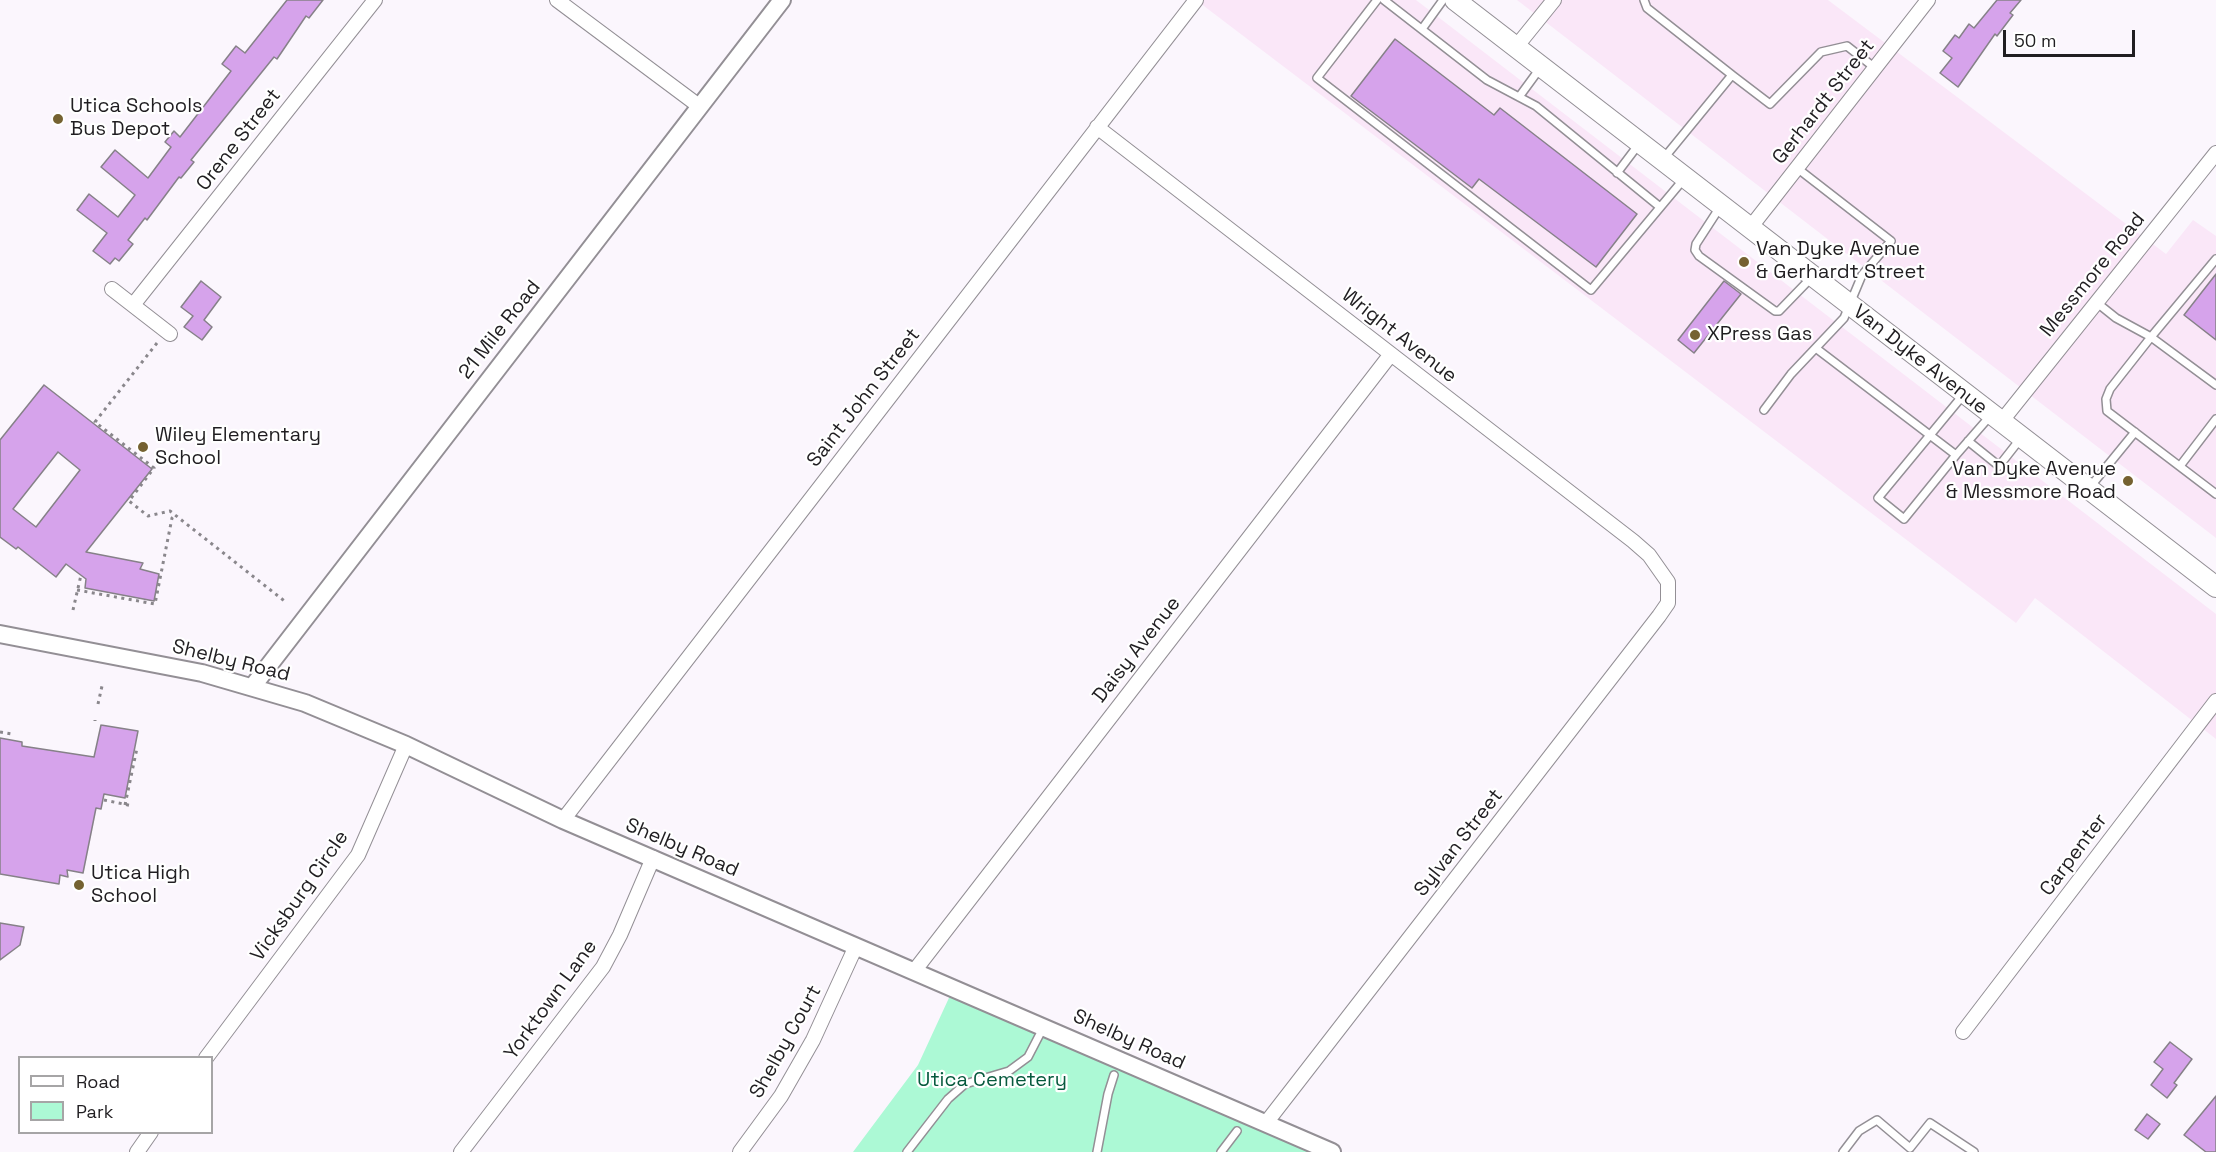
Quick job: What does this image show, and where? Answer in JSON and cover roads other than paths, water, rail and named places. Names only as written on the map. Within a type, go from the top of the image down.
[{"type":"main road","name":"Van Dyke Avenue","points":[[1455,0],[1473,9],[1516,47],[1996,419],[2216,586]]},
{"type":"street","name":"Orene Street","points":[[133,305],[375,0]]},
{"type":"street","points":[[557,0],[699,106]]},
{"type":"street","name":"21 Mile Road","points":[[253,686],[782,0]]},
{"type":"street","name":"Saint John Street","points":[[564,820],[1196,0]]},
{"type":"street","points":[[1516,47],[1554,0]]},
{"type":"street","name":"Gerhardt Street","points":[[1750,228],[1928,0]]},
{"type":"street","name":"Wright Avenue","points":[[1097,127],[1633,541],[1650,555],[1668,582]]},
{"type":"street","name":"Messmore Road","points":[[1996,419],[2096,302],[2216,153]]},
{"type":"street","points":[[112,289],[133,305],[164,337]]},
{"type":"street","name":"Daisy Avenue","points":[[915,970],[1390,354]]},
{"type":"street","name":"Sylvan Street","points":[[1266,1123],[1659,616],[1668,603],[1668,582]]},
{"type":"street","name":"Shelby Road","points":[[0,634],[202,672],[305,703],[406,746],[564,820],[1332,1152]]},
{"type":"street","name":"Carpenter","points":[[1963,1032],[2216,700]]},
{"type":"street","name":"Vicksburg Circle","points":[[207,1056],[358,855],[406,746]]},
{"type":"street","name":"Yorktown Lane","points":[[461,1152],[603,967],[620,935],[653,858]]},
{"type":"street","name":"Shelby Court","points":[[740,1152],[781,1096],[808,1050],[856,946]]},
{"type":"street","points":[[137,1152],[150,1134]]},
{"type":"lane","points":[[1377,0],[1317,78],[1591,290],[1685,178]]},
{"type":"lane","points":[[1384,0],[1487,80],[1519,97],[1563,127],[1660,207]]},
{"type":"lane","points":[[1422,29],[1443,0]]},
{"type":"lane","points":[[1644,0],[1647,8],[1770,104],[1821,51],[1847,46],[1875,68]]},
{"type":"lane","points":[[1519,97],[1541,66]]},
{"type":"lane","points":[[1662,160],[1732,75]]},
{"type":"lane","points":[[1617,173],[1640,143]]},
{"type":"lane","points":[[1764,410],[1799,365],[1817,349],[1844,318],[1862,275],[1891,241],[1797,168]]},
{"type":"lane","points":[[1721,205],[1696,244],[1695,250],[1699,256],[1775,311],[1779,311],[1813,276]]},
{"type":"lane","points":[[2216,259],[2110,389],[2106,399],[2107,411],[2216,494]]},
{"type":"lane","points":[[2096,302],[2116,318],[2151,337],[2216,385]]},
{"type":"lane","points":[[1817,349],[1956,455]]},
{"type":"lane","points":[[1964,394],[1878,498],[1904,519],[1968,441],[1996,419]]},
{"type":"lane","points":[[2180,466],[2216,419]]},
{"type":"lane","points":[[2088,489],[2135,432]]},
{"type":"lane","points":[[1968,441],[1999,466],[2021,438]]},
{"type":"lane","points":[[907,1152],[948,1099],[965,1084],[1009,1071],[1028,1057],[1044,1026]]},
{"type":"lane","points":[[1097,1152],[1108,1094],[1114,1076]]},
{"type":"lane","points":[[1843,1152],[1859,1131],[1877,1120],[1910,1148],[1930,1123],[1974,1152]]},
{"type":"lane","points":[[1221,1152],[1237,1131]]},
{"type":"place","name":"Utica Schools Bus Depot","points":[[58,119]]},
{"type":"place","name":"Van Dyke Avenue & Gerhardt Street","points":[[1744,262]]},
{"type":"place","name":"XPress Gas","points":[[1695,335]]},
{"type":"place","name":"Wiley Elementary School","points":[[143,447]]},
{"type":"place","name":"Van Dyke Avenue & Messmore Road","points":[[2128,481]]},
{"type":"place","name":"Utica High School","points":[[79,885]]},
{"type":"park label","name":"Utica Cemetery","points":[[992,1081]]}]
